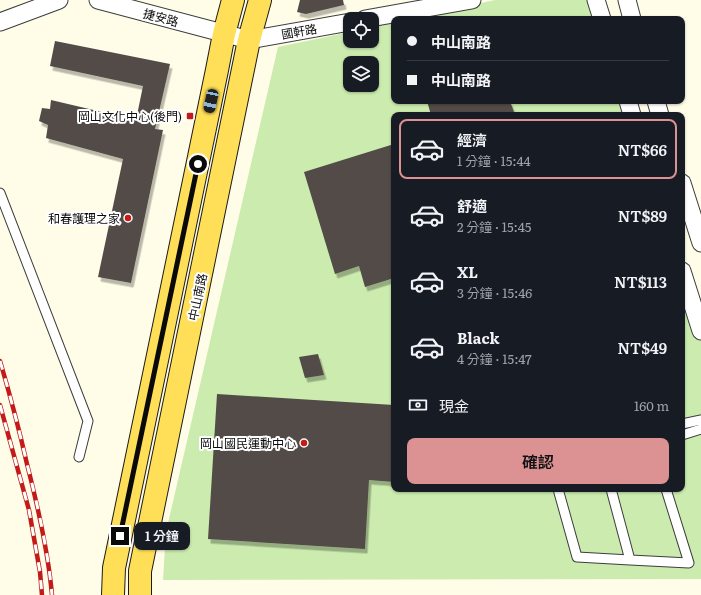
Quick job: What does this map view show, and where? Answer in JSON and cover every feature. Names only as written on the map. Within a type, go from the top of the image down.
[{"type":"main road","points":[[113,595],[114,568],[224,34],[233,0]]},
{"type":"main road","name":"中山南路","points":[[140,595],[140,571],[249,40],[260,0]]},
{"type":"street","points":[[0,22],[59,0]]},
{"type":"street","name":"捷安路","points":[[98,0],[249,40]]},
{"type":"street","points":[[379,17],[472,0]]},
{"type":"street","points":[[596,0],[601,16]]},
{"type":"street","points":[[627,0],[631,16]]},
{"type":"street","name":"國軒路","points":[[249,40],[343,23]]},
{"type":"street","points":[[685,190],[697,218],[701,243]]},
{"type":"street","points":[[685,280],[701,331]]},
{"type":"lane","points":[[0,193],[88,421],[79,457]]},
{"type":"lane","points":[[685,423],[701,420]]},
{"type":"lane","points":[[685,434],[701,430]]},
{"type":"lane","points":[[559,492],[577,557],[689,563],[667,492]]},
{"type":"lane","points":[[612,492],[630,560]]},
{"type":"green space","points":[[495,0],[596,0],[601,16],[421,16]]},
{"type":"green space","points":[[391,23],[391,104],[629,104],[631,112],[391,112],[391,492],[685,492],[685,284],[701,335],[701,579],[163,580],[166,532],[278,47],[343,33],[343,48],[379,48],[379,25]]},
{"type":"building","points":[[300,0],[343,0],[344,5],[306,14],[297,12]]},
{"type":"building","name":"和春護理之家","points":[[55,41],[170,64],[155,129],[163,130],[131,283],[98,277],[123,159],[46,138],[48,125],[39,121],[42,108],[50,109],[51,100],[136,120],[143,86],[50,66]]},
{"type":"building","points":[[428,104],[511,104],[514,112],[430,112]]},
{"type":"building","points":[[391,145],[391,279],[365,287],[359,266],[335,274],[304,172]]},
{"type":"building","points":[[318,354],[324,375],[305,378],[299,357]]},
{"type":"building","name":"岡山國民運動中心","points":[[217,394],[391,405],[391,482],[369,480],[365,549],[208,539]]},
{"type":"railway","points":[[0,361],[18,425],[39,512],[52,595]]},
{"type":"railway","points":[[0,405],[29,510],[40,572],[42,595]]},
{"type":"place","name":"岡山文化中心(後門)","points":[[190,116]]},
{"type":"place","name":"和春護理之家","points":[[128,218]]},
{"type":"place","name":"岡山國民運動中心","points":[[304,443]]},
{"type":"route","points":[[120,536],[198,164]]}]
